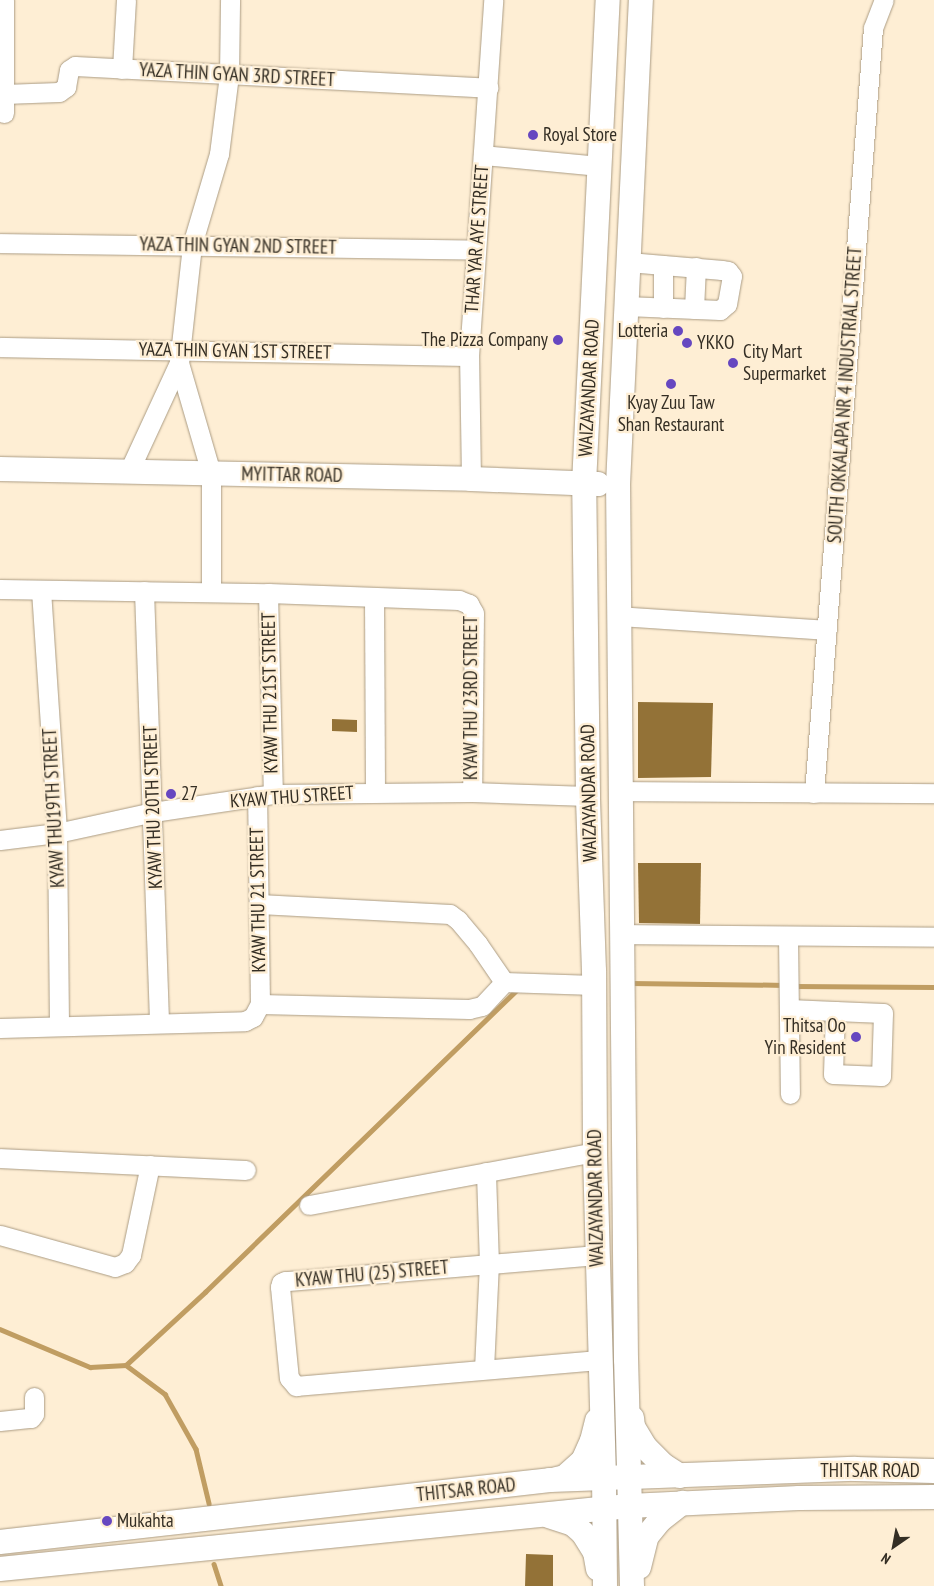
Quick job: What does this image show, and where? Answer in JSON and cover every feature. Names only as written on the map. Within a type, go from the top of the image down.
[{"type":"main road","name":"WAIZAYANDAR ROAD","points":[[603,1586],[604,1477],[597,1254],[594,985],[588,796],[584,484],[608,0]]},
{"type":"main road","name":"WAIZAYANDAR ROAD","points":[[634,1586],[629,1506],[623,1099],[618,485],[641,0]]},
{"type":"main road","name":"MYITTAR ROAD","points":[[0,469],[471,479],[618,485]]},
{"type":"main road","points":[[594,1097],[623,1099]]},
{"type":"main road","points":[[628,1397],[633,1427],[645,1447],[663,1465],[680,1476]]},
{"type":"main road","points":[[550,1480],[564,1477],[583,1461],[592,1441],[602,1398]]},
{"type":"main road","name":"THITSAR ROAD","points":[[0,1542],[550,1480],[856,1469],[934,1471]]},
{"type":"main road","name":"THITSAR ROAD","points":[[0,1569],[629,1506],[817,1497],[934,1497]]},
{"type":"main road","points":[[634,1586],[647,1536],[660,1520],[682,1503]]},
{"type":"main road","points":[[545,1514],[573,1524],[583,1533],[595,1552],[603,1586]]},
{"type":"street","points":[[4,0],[2,75],[4,113]]},
{"type":"street","points":[[122,69],[126,0]]},
{"type":"street","points":[[129,471],[180,356],[192,245],[219,154],[229,75],[230,0]]},
{"type":"street","name":"THAR YAR AYE STREET","points":[[471,479],[469,356],[493,0]]},
{"type":"street","name":"SOUTH OKKALAPA NR 4 INDUSTRIAL STREET","points":[[814,792],[873,28],[884,0]]},
{"type":"street","name":"YAZA THIN GYAN 3RD STREET","points":[[4,94],[59,92],[66,86],[69,70],[75,66],[488,88]]},
{"type":"street","points":[[483,155],[600,166]]},
{"type":"street","name":"YAZA THIN GYAN 2ND STREET","points":[[0,243],[476,250]]},
{"type":"street","points":[[626,306],[720,310],[724,308],[732,276],[722,270],[628,262]]},
{"type":"street","points":[[663,265],[664,308]]},
{"type":"street","points":[[694,309],[696,267]]},
{"type":"street","name":"YAZA THIN GYAN 1ST STREET","points":[[0,347],[180,356],[469,356]]},
{"type":"street","points":[[180,356],[210,473],[211,592]]},
{"type":"street","points":[[0,590],[268,593],[374,598],[375,792]]},
{"type":"street","name":"KYAW THU19TH STREET","points":[[41,590],[57,833],[60,1026]]},
{"type":"street","name":"KYAW THU 20TH STREET","points":[[144,591],[159,1023]]},
{"type":"street","name":"KYAW THU 21ST STREET","points":[[265,795],[268,593]]},
{"type":"street","name":"KYAW THU 23RD STREET","points":[[374,598],[458,600],[469,604],[474,613],[472,792]]},
{"type":"street","points":[[618,616],[827,630]]},
{"type":"street","points":[[619,791],[934,793]]},
{"type":"street","name":"KYAW THU STREET","points":[[0,840],[57,833],[153,812],[265,795],[472,792],[588,796]]},
{"type":"street","name":"KYAW THU 21 STREET","points":[[260,1004],[259,904],[265,795]]},
{"type":"street","points":[[259,904],[450,914],[458,920],[473,938],[504,982]]},
{"type":"street","points":[[621,934],[934,937]]},
{"type":"street","points":[[788,936],[790,1094]]},
{"type":"street","points":[[0,1028],[245,1021],[253,1018],[260,1004],[469,1008],[482,1006],[504,982],[594,985]]},
{"type":"street","points":[[789,1009],[835,1011]]},
{"type":"street","points":[[309,1205],[595,1152]]},
{"type":"street","points":[[0,1158],[246,1170]]},
{"type":"street","points":[[0,1235],[114,1267],[125,1263],[131,1255],[150,1165]]},
{"type":"street","points":[[484,1369],[489,1264],[486,1172]]},
{"type":"street","name":"KYAW THU (25) STREET","points":[[597,1254],[285,1281],[281,1283],[280,1288],[289,1378],[296,1386],[601,1360]]},
{"type":"street","points":[[0,1420],[31,1418],[34,1414],[34,1397]]},
{"type":"building","points":[[638,702],[713,703],[711,777],[638,778]]},
{"type":"building","points":[[332,719],[357,720],[357,732],[332,731]]},
{"type":"building","points":[[638,863],[701,863],[700,924],[639,923]]},
{"type":"building","points":[[526,1554],[553,1555],[553,1586],[525,1586]]},
{"type":"waterway","points":[[630,983],[785,985]]},
{"type":"waterway","points":[[793,986],[934,987]]},
{"type":"waterway","points":[[126,1365],[205,1292],[518,989]]},
{"type":"waterway","points":[[0,1329],[90,1367],[126,1365],[165,1394],[196,1449],[209,1503]]},
{"type":"waterway","points":[[214,1564],[221,1586]]},
{"type":"place","name":"Royal Store","points":[[533,135]]},
{"type":"place","name":"Lotteria","points":[[678,331]]},
{"type":"place","name":"The Pizza Company","points":[[558,340]]},
{"type":"place","name":"YKKO","points":[[687,343]]},
{"type":"place","name":"City Mart Supermarket","points":[[733,363]]},
{"type":"place","name":"Kyay Zuu Taw Shan Restaurant","points":[[671,384]]},
{"type":"place","name":"27","points":[[171,794]]},
{"type":"place","name":"Thitsa Oo Yin Resident","points":[[856,1037]]},
{"type":"place","name":"Mukahta","points":[[107,1521]]}]
